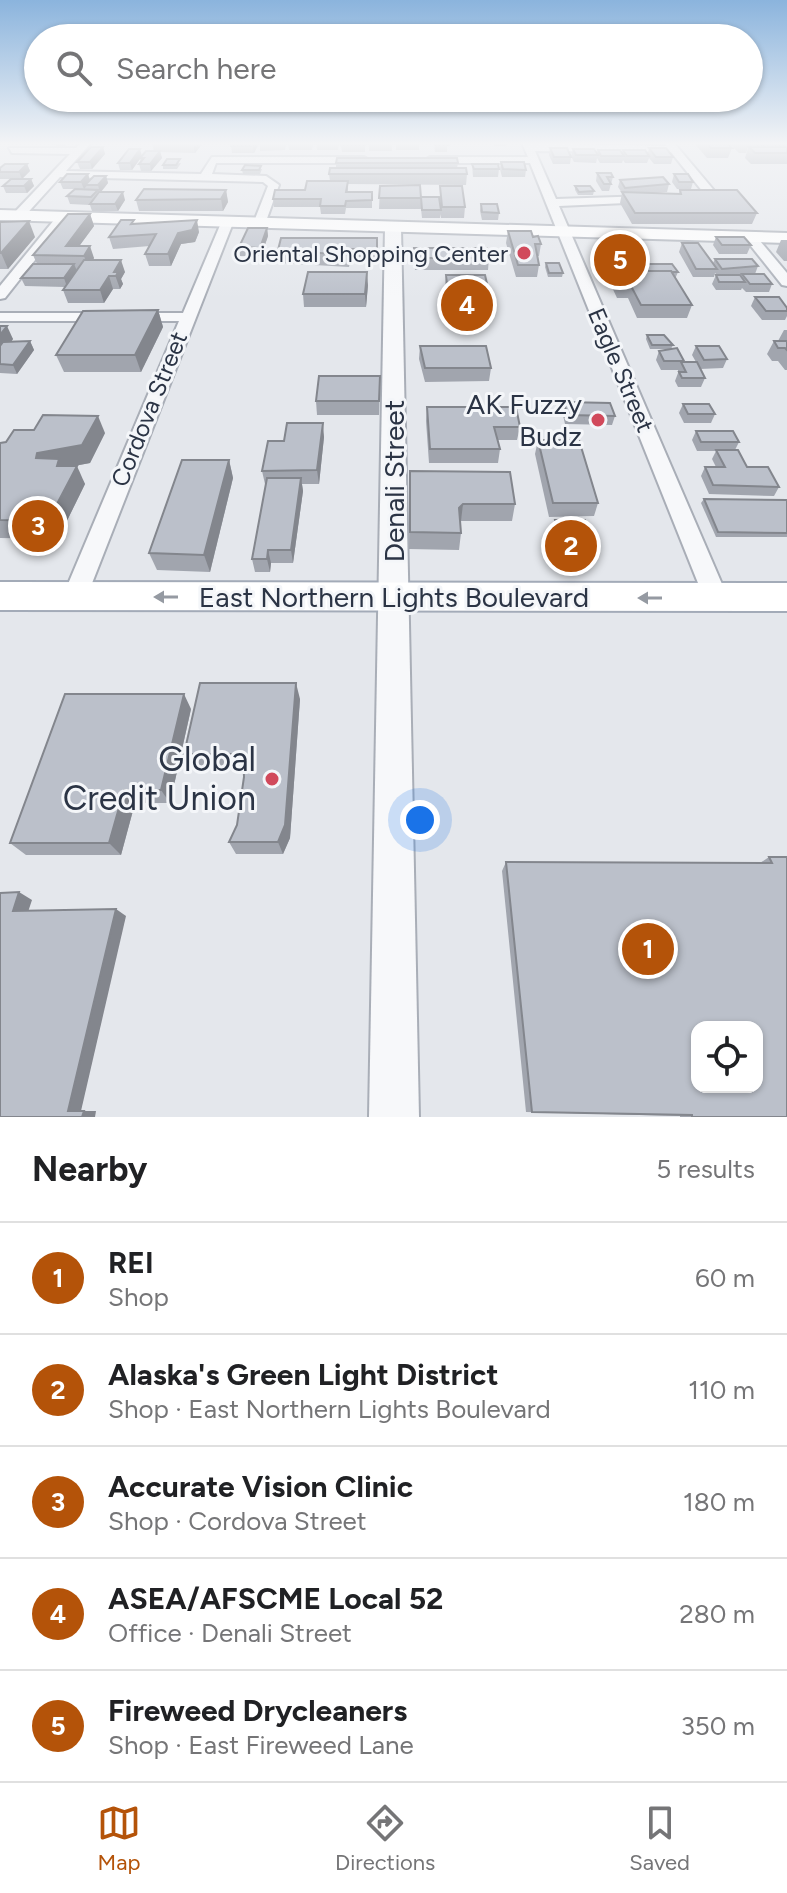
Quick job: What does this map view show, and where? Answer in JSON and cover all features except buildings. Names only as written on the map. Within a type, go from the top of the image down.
[{"type":"main road","points":[[9,215],[787,238]]},
{"type":"main road","name":"East Northern Lights Boulevard","points":[[0,596],[787,597]]},
{"type":"street","points":[[9,215],[32,195]]},
{"type":"street","points":[[259,224],[269,195]]},
{"type":"street","name":"Eagle Street","points":[[550,195],[716,598]]},
{"type":"street","points":[[673,198],[700,195]]},
{"type":"street","points":[[553,203],[658,198]]},
{"type":"street","points":[[0,295],[63,217]]},
{"type":"street","name":"Cordova Street","points":[[75,596],[186,317],[227,223]]},
{"type":"street","name":"Denali Street","points":[[393,228],[394,1117]]},
{"type":"street","points":[[751,238],[787,282]]},
{"type":"street","points":[[0,317],[186,317]]},
{"type":"place","name":"Oriental Shopping Center","points":[[524,253]]},
{"type":"place","name":"Fireweed Drycleaners","points":[[620,260]]},
{"type":"place","name":"ASEA/AFSCME Local 52","points":[[467,305]]},
{"type":"place","name":"AK Fuzzy Budz","points":[[598,420]]},
{"type":"place","name":"Accurate Vision Clinic","points":[[38,526]]},
{"type":"place","name":"Alaska's Green Light District","points":[[571,546]]},
{"type":"place","name":"Global Credit Union","points":[[272,779]]},
{"type":"place","name":"REI","points":[[648,949]]}]
